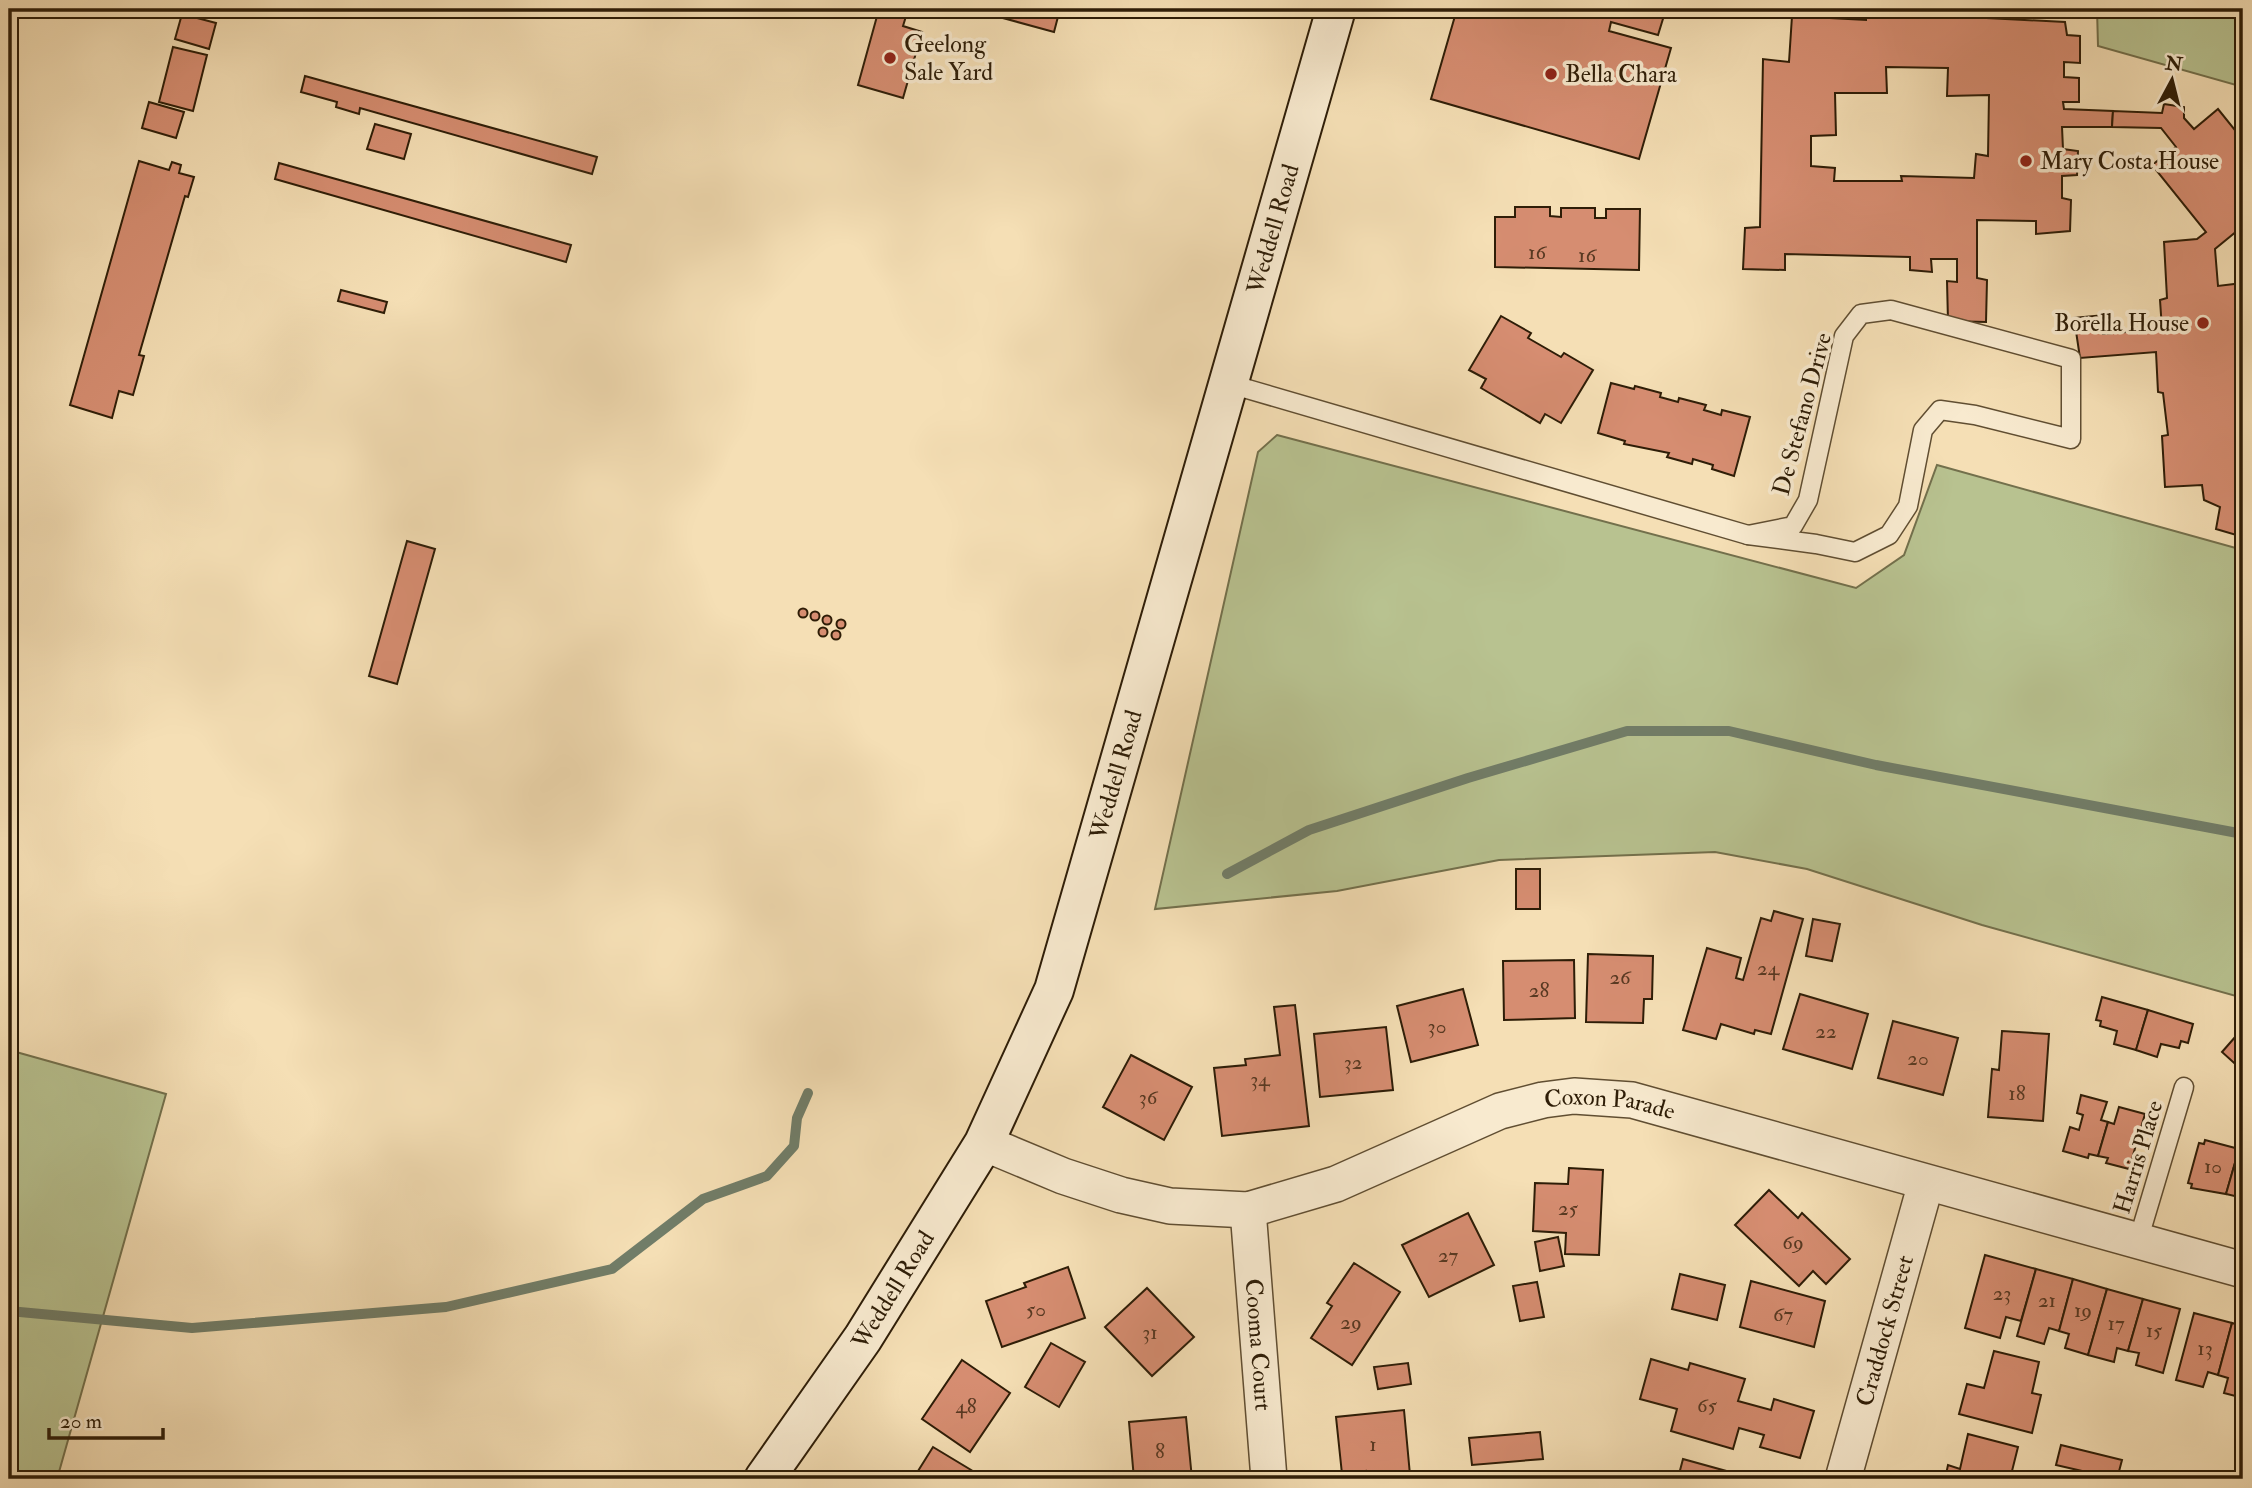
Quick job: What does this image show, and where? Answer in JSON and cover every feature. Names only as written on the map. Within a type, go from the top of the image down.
[{"type":"street","name":"Weddell Road","points":[[764,1479],[863,1338],[984,1143],[1054,990],[1336,9]]},
{"type":"street","name":"Coxon Parade","points":[[984,1143],[1063,1176],[1121,1195],[1170,1206],[1248,1210],[1336,1184],[1500,1111],[1542,1100],[1574,1096],[1632,1100],[2243,1270]]},
{"type":"street","name":"Craddock Street","points":[[1843,1479],[1926,1182]]},
{"type":"street","name":"Cooma Court","points":[[1248,1210],[1269,1479]]},
{"type":"lane","name":"De Stefano Drive","points":[[1230,384],[1748,535],[1855,552],[1889,536],[1908,506],[1923,430],[1940,410],[1975,415],[2071,439],[2071,359],[1891,310],[1861,314],[1844,336],[1808,500],[1793,526],[1748,535]]},
{"type":"lane","name":"Harris Place","points":[[2138,1241],[2184,1087]]},
{"type":"green space","points":[[2097,9],[2243,9],[2243,87],[2098,46]]},
{"type":"green space","points":[[1277,435],[1856,588],[1904,555],[1937,465],[2243,550],[2243,998],[1982,925],[1807,869],[1715,852],[1499,860],[1337,891],[1155,909],[1258,452]]},
{"type":"green space","points":[[9,1050],[166,1094],[57,1479],[9,1479]]},
{"type":"building","name":"Geelong Sale Yard","points":[[879,9],[914,9],[912,14],[907,13],[903,26],[922,32],[903,98],[858,85]]},
{"type":"building","name":"Geelong Sale Yard","points":[[970,9],[1060,9],[1054,32]]},
{"type":"building","name":"Bella Chara","points":[[1457,9],[1666,9],[1658,35],[1611,22],[1609,31],[1671,48],[1639,159],[1431,99]]},
{"type":"building","name":"Mary Costa House","points":[[1866,9],[1968,9],[1968,17],[2065,22],[2067,35],[2080,36],[2080,63],[2064,62],[2064,77],[2079,78],[2079,102],[2063,102],[2064,109],[2113,111],[2112,127],[2062,127],[2063,149],[2078,151],[2077,175],[2062,176],[2062,198],[2071,200],[2070,231],[2036,234],[2036,221],[1977,220],[1977,278],[1987,280],[1986,322],[1948,321],[1947,281],[1957,282],[1957,259],[1931,259],[1932,272],[1910,270],[1910,257],[1785,254],[1785,270],[1743,269],[1745,228],[1760,227],[1763,59],[1789,62],[1792,16],[1866,20]],"holes":[[[1886,67],[1948,68],[1947,96],[1989,95],[1988,156],[1976,154],[1974,178],[1901,176],[1902,181],[1834,181],[1835,168],[1811,166],[1811,136],[1836,135],[1835,93],[1887,93]]]},
{"type":"building","points":[[182,14],[216,23],[209,49],[175,39]]},
{"type":"building","points":[[173,47],[207,55],[193,111],[159,102]]},
{"type":"building","points":[[305,76],[597,157],[592,174],[360,108],[359,114],[336,107],[337,102],[301,92]]},
{"type":"building","points":[[149,102],[184,112],[176,138],[142,128]]},
{"type":"building","name":"Borella House","points":[[2164,104],[2184,107],[2184,118],[2194,129],[2218,109],[2243,140],[2243,226],[2215,249],[2218,286],[2243,283],[2243,537],[2216,529],[2220,507],[2204,500],[2202,485],[2165,487],[2162,436],[2168,435],[2163,393],[2158,392],[2156,352],[2080,358],[2074,318],[2104,315],[2103,334],[2162,329],[2160,300],[2167,298],[2164,242],[2197,239],[2206,232],[2152,165],[2176,147],[2161,128],[2112,127],[2113,111],[2162,113]]},
{"type":"building","points":[[375,124],[411,134],[404,159],[367,149]]},
{"type":"building","points":[[139,161],[169,170],[172,162],[181,165],[179,173],[194,177],[188,197],[185,196],[139,355],[144,356],[133,395],[119,391],[112,418],[70,405]]},
{"type":"building","points":[[279,163],[571,245],[566,262],[275,179]]},
{"type":"building","points":[[1515,207],[1550,207],[1550,216],[1561,217],[1561,208],[1595,208],[1595,218],[1606,218],[1606,209],[1640,209],[1639,270],[1495,267],[1495,217],[1515,217]]},
{"type":"building","points":[[341,290],[387,302],[384,313],[338,301]]},
{"type":"building","points":[[1501,316],[1531,333],[1528,338],[1561,357],[1564,353],[1593,370],[1561,423],[1545,414],[1540,423],[1481,388],[1486,379],[1469,370]]},
{"type":"building","points":[[1611,383],[1661,393],[1660,397],[1678,402],[1679,398],[1706,405],[1704,410],[1721,415],[1722,410],[1750,417],[1734,476],[1712,469],[1713,465],[1693,459],[1692,464],[1667,457],[1669,453],[1624,444],[1625,441],[1598,433]]},
{"type":"building","points":[[407,541],[435,549],[397,684],[369,676]]},
{"type":"building","points":[[803,608],[808,613],[803,618],[798,613]]},
{"type":"building","points":[[815,611],[820,616],[815,621],[810,616]]},
{"type":"building","points":[[827,615],[832,620],[827,625],[822,620]]},
{"type":"building","points":[[841,619],[846,624],[841,629],[836,624]]},
{"type":"building","points":[[823,627],[828,632],[823,637],[818,632]]},
{"type":"building","points":[[836,630],[841,635],[836,640],[831,635]]},
{"type":"building","points":[[1516,869],[1540,869],[1540,909],[1516,909]]},
{"type":"building","points":[[1774,911],[1803,919],[1771,1034],[1755,1030],[1754,1034],[1721,1024],[1716,1039],[1683,1030],[1707,948],[1741,958],[1736,978],[1743,980],[1761,918],[1771,921]]},
{"type":"building","points":[[1813,919],[1840,924],[1832,961],[1806,956]]},
{"type":"building","points":[[1588,954],[1653,956],[1652,999],[1644,999],[1643,1023],[1586,1022]]},
{"type":"building","points":[[1574,960],[1575,1018],[1504,1020],[1503,961]]},
{"type":"building","points":[[1463,989],[1478,1045],[1411,1062],[1397,1006]]},
{"type":"building","points":[[1800,994],[1868,1014],[1852,1069],[1783,1049]]},
{"type":"building","points":[[2102,997],[2148,1010],[2136,1050],[2114,1044],[2117,1031],[2100,1026],[2101,1021],[2096,1020]]},
{"type":"building","points":[[1295,1005],[1309,1126],[1222,1136],[1214,1068],[1246,1065],[1245,1059],[1280,1055],[1274,1007]]},
{"type":"building","points":[[2148,1010],[2193,1024],[2188,1043],[2181,1041],[2179,1048],[2161,1044],[2157,1057],[2136,1050]]},
{"type":"building","points":[[1893,1021],[1958,1038],[1943,1095],[1878,1078]]},
{"type":"building","points":[[1386,1027],[1393,1090],[1320,1097],[1314,1034]]},
{"type":"building","points":[[2243,1028],[2243,1071],[2222,1052]]},
{"type":"building","points":[[2002,1031],[2049,1034],[2043,1121],[1988,1117],[1992,1069],[1999,1070]]},
{"type":"building","points":[[1131,1055],[1192,1087],[1164,1140],[1103,1107]]},
{"type":"building","points":[[2081,1095],[2107,1102],[2101,1120],[2108,1122],[2098,1156],[2089,1154],[2088,1158],[2063,1151],[2070,1127],[2079,1130],[2083,1115],[2077,1113]]},
{"type":"building","points":[[2119,1107],[2145,1114],[2129,1169],[2106,1163],[2108,1158],[2098,1156],[2108,1122],[2114,1124]]},
{"type":"building","points":[[2205,1140],[2239,1149],[2226,1194],[2191,1188],[2192,1184],[2188,1183],[2199,1143],[2204,1144]]},
{"type":"building","points":[[2239,1149],[2243,1150],[2243,1198],[2226,1194]]},
{"type":"building","points":[[1569,1168],[1603,1170],[1599,1255],[1565,1254],[1566,1233],[1533,1231],[1535,1183],[1568,1184]]},
{"type":"building","points":[[1769,1190],[1798,1218],[1802,1213],[1850,1259],[1826,1284],[1813,1271],[1799,1286],[1735,1225]]},
{"type":"building","points":[[1468,1213],[1494,1265],[1429,1297],[1402,1245]]},
{"type":"building","points":[[1558,1237],[1564,1266],[1540,1271],[1535,1242]]},
{"type":"building","points":[[1985,1255],[2036,1269],[2021,1321],[2006,1317],[2000,1338],[1965,1328]]},
{"type":"building","points":[[1354,1263],[1400,1292],[1352,1365],[1311,1338],[1332,1306],[1327,1303]]},
{"type":"building","points":[[1068,1267],[1085,1318],[1002,1347],[986,1301],[1026,1287],[1024,1283]]},
{"type":"building","points":[[2036,1269],[2073,1279],[2059,1331],[2049,1328],[2044,1344],[2017,1336]]},
{"type":"building","points":[[1680,1274],[1725,1285],[1717,1320],[1672,1309]]},
{"type":"building","points":[[2073,1279],[2107,1289],[2088,1355],[2065,1348],[2069,1334],[2059,1331]]},
{"type":"building","points":[[1751,1281],[1825,1301],[1814,1347],[1740,1327]]},
{"type":"building","points":[[1537,1282],[1544,1317],[1520,1321],[1513,1286]]},
{"type":"building","points":[[1147,1288],[1194,1337],[1152,1376],[1105,1327]]},
{"type":"building","points":[[2107,1289],[2143,1299],[2128,1351],[2117,1348],[2114,1362],[2088,1355]]},
{"type":"building","points":[[2143,1299],[2180,1309],[2163,1373],[2136,1365],[2139,1353],[2128,1351]]},
{"type":"building","points":[[2194,1313],[2232,1323],[2218,1375],[2208,1372],[2203,1387],[2176,1380]]},
{"type":"building","points":[[2232,1323],[2243,1326],[2243,1398],[2224,1393],[2228,1378],[2218,1375]]},
{"type":"building","points":[[1051,1343],[1085,1362],[1059,1407],[1025,1387]]},
{"type":"building","points":[[1994,1351],[2039,1362],[2032,1393],[2041,1395],[2032,1433],[1959,1414],[1967,1384],[1984,1388]]},
{"type":"building","points":[[1651,1359],[1688,1370],[1690,1363],[1745,1379],[1738,1401],[1771,1410],[1774,1399],[1814,1411],[1800,1458],[1760,1447],[1764,1435],[1739,1428],[1733,1449],[1671,1431],[1677,1409],[1640,1399]]},
{"type":"building","points":[[962,1360],[1010,1393],[970,1452],[922,1419]]},
{"type":"building","points":[[1408,1363],[1411,1384],[1378,1389],[1374,1367]]},
{"type":"building","points":[[1404,1410],[1410,1475],[1366,1479],[1366,1471],[1342,1474],[1336,1417]]},
{"type":"building","points":[[1186,1417],[1192,1479],[1134,1479],[1129,1422]]},
{"type":"building","points":[[1540,1432],[1543,1459],[1472,1465],[1469,1438]]},
{"type":"building","points":[[1968,1434],[2018,1447],[2011,1475],[2023,1479],[1945,1479],[1948,1465],[1960,1469]]},
{"type":"building","points":[[2061,1445],[2122,1460],[2117,1479],[2056,1465]]},
{"type":"building","points":[[933,1447],[986,1479],[913,1479]]},
{"type":"building","points":[[1683,1459],[1748,1477],[1678,1478]]},
{"type":"waterway","points":[[1227,874],[1309,830],[1468,778],[1627,731],[1729,731],[1876,765],[2243,834]]},
{"type":"waterway","points":[[9,1311],[192,1328],[446,1307],[612,1269],[703,1199],[767,1176],[794,1146],[797,1118],[808,1093]]},
{"type":"place","name":"Geelong Sale Yard","points":[[890,58]]},
{"type":"place","name":"Bella Chara","points":[[1551,74]]},
{"type":"place","name":"Mary Costa House","points":[[2026,161]]},
{"type":"place","name":"Borella House","points":[[2203,323]]}]
